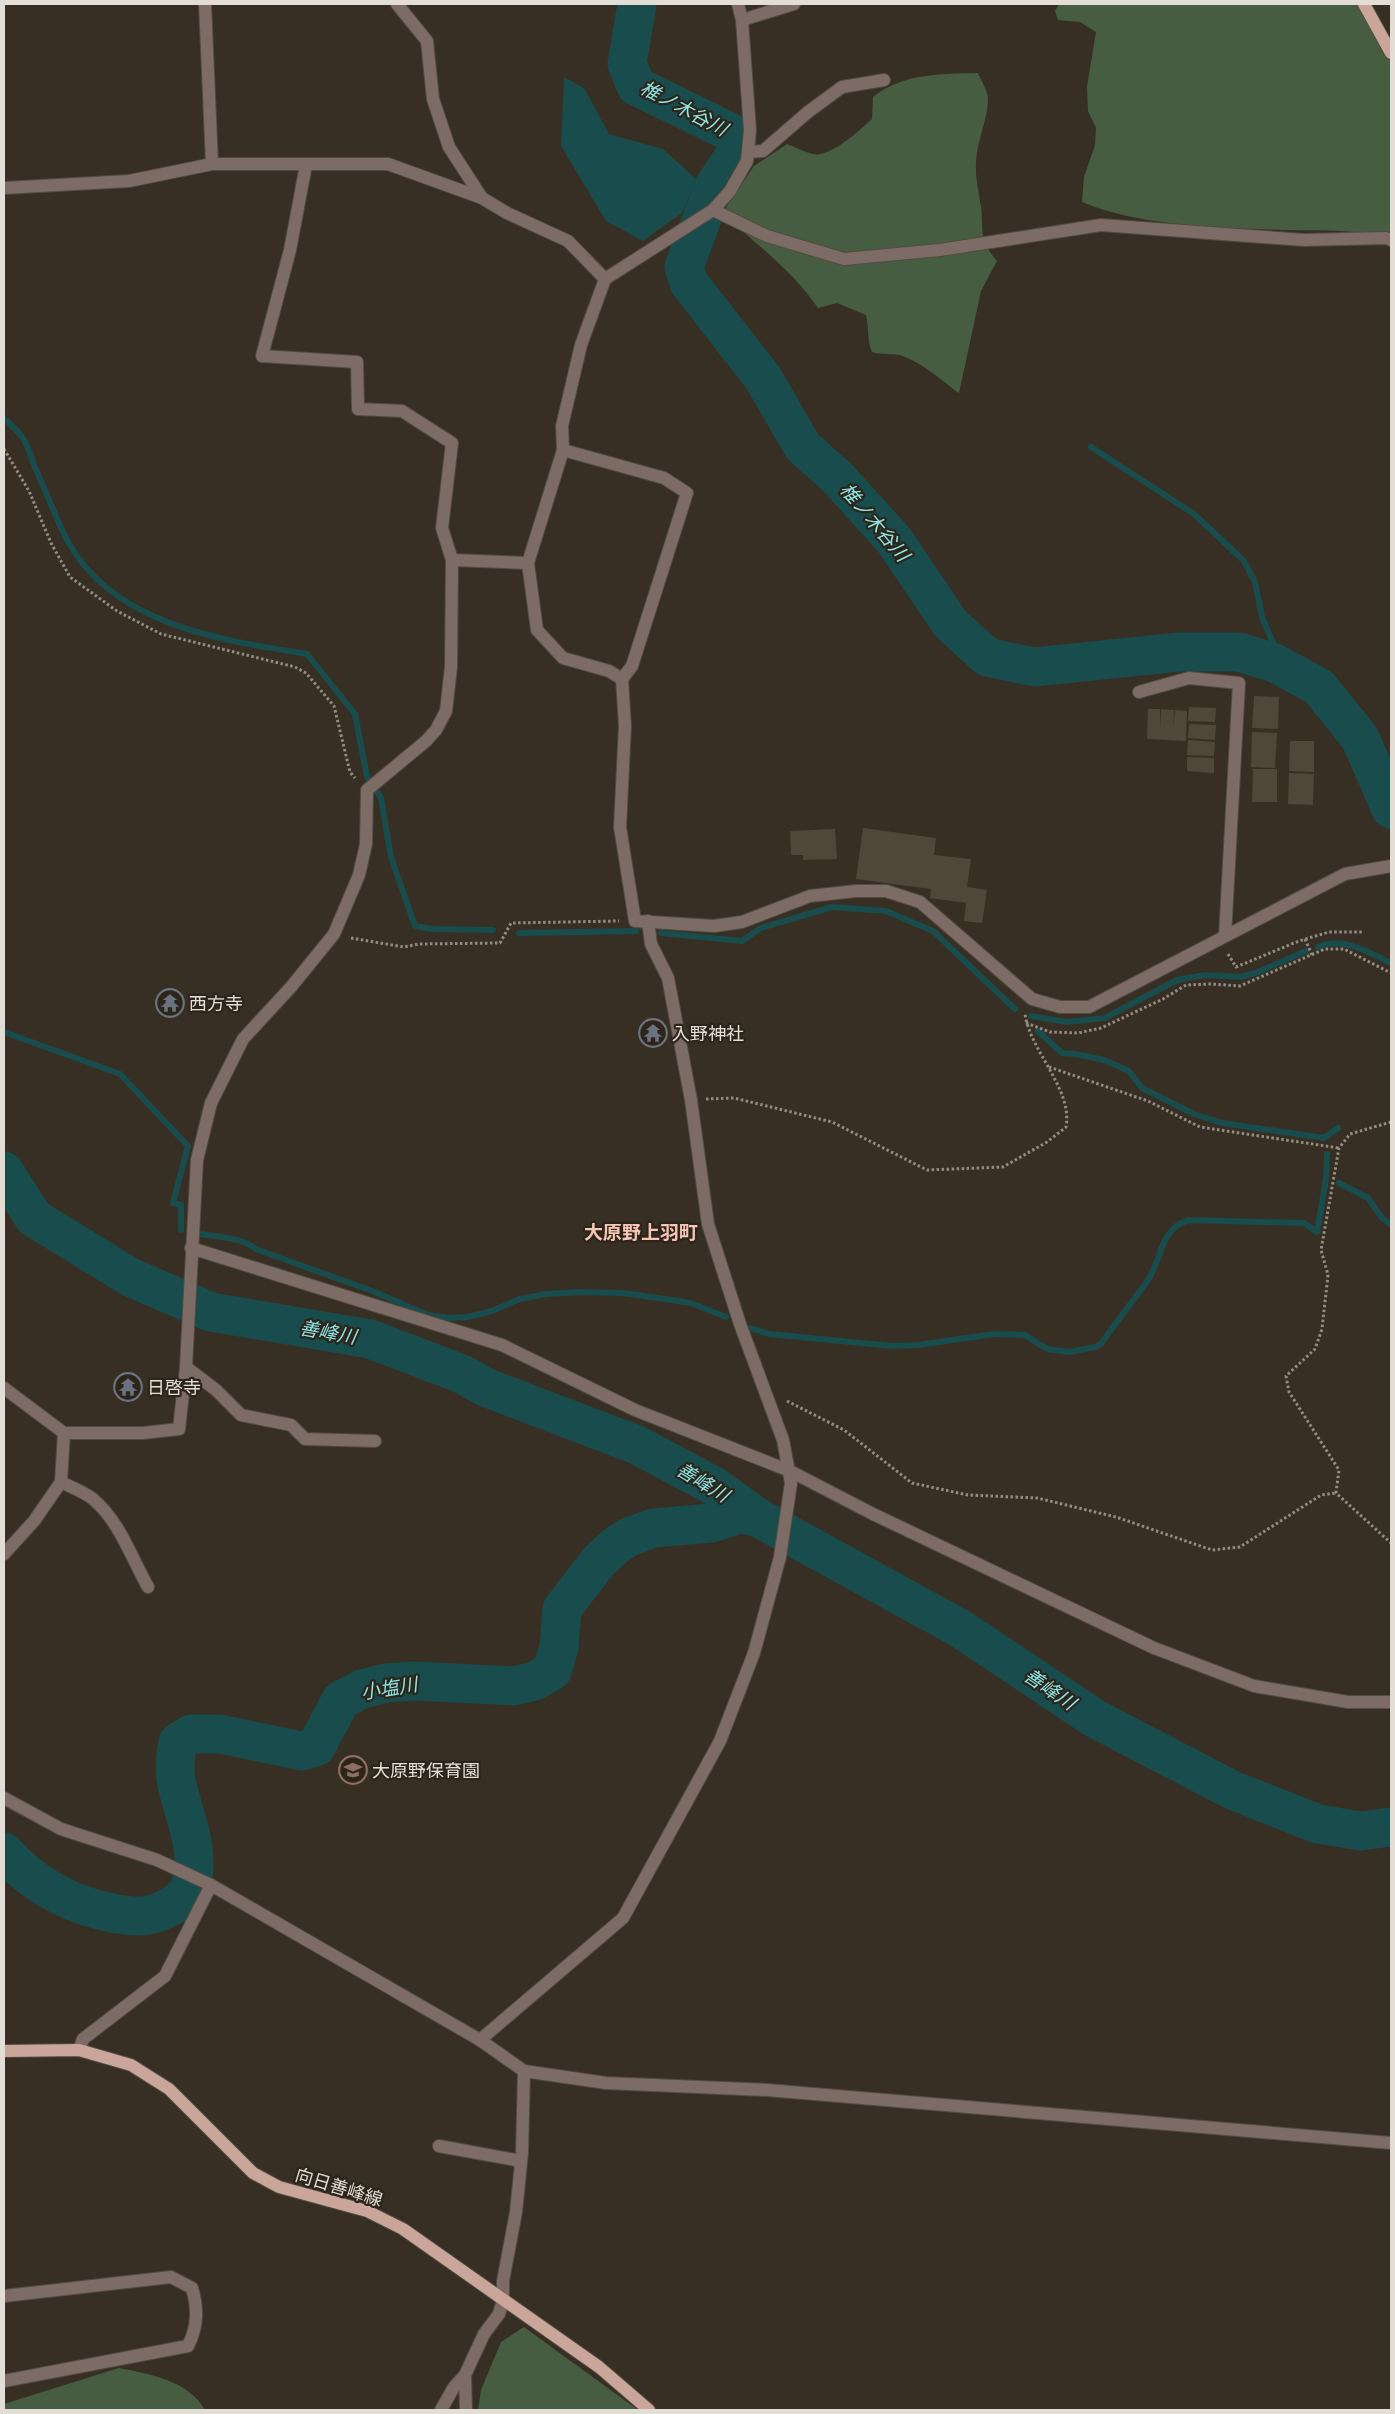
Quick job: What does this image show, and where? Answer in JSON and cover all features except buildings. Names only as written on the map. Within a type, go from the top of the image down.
[{"type":"main road","points":[[1364,4],[1391,53]]},
{"type":"main road","name":"向日善峰線","points":[[4,2051],[79,2050],[131,2065],[168,2089],[253,2173],[279,2187],[367,2211],[403,2229],[599,2367],[649,2410]]},
{"type":"street","points":[[205,4],[212,164]]},
{"type":"street","points":[[397,4],[427,42],[433,99],[449,147],[482,198]]},
{"type":"street","points":[[622,679],[609,671],[563,658],[537,630],[528,563],[563,450],[562,426],[581,345],[605,279],[713,210],[730,191],[746,161],[750,130],[742,20],[738,4]]},
{"type":"street","points":[[742,20],[794,4]]},
{"type":"street","points":[[748,152],[763,151],[808,112],[842,87],[884,80]]},
{"type":"street","points":[[4,188],[129,181],[212,164],[388,164],[482,198],[507,213],[568,241],[605,279]]},
{"type":"street","points":[[4,1388],[64,1432],[142,1434],[179,1429],[186,1367],[190,1262],[197,1160],[211,1103],[243,1039],[291,987],[334,934],[360,875],[366,844],[366,791],[426,741],[436,730],[446,711],[451,667],[452,560],[442,528],[452,443],[402,411],[358,409],[357,362],[262,356],[290,250],[306,165]]},
{"type":"street","points":[[713,210],[768,236],[844,258],[940,250],[1101,225],[1304,240],[1386,238],[1391,240]]},
{"type":"street","points":[[563,450],[664,478],[687,492],[632,666],[622,679],[625,726],[620,827],[635,921],[714,926],[742,922],[810,896],[856,891],[886,891],[920,902],[1032,999],[1060,1007],[1089,1007],[1345,874],[1391,866]]},
{"type":"street","points":[[452,560],[528,563]]},
{"type":"street","points":[[1139,692],[1189,678],[1240,684],[1225,936]]},
{"type":"street","points":[[480,2040],[622,1918],[720,1741],[754,1653],[780,1557],[790,1477],[783,1440],[740,1324],[708,1224],[691,1100],[668,978],[651,944],[648,921]]},
{"type":"street","points":[[191,1248],[502,1345],[634,1410],[873,1514],[1154,1648],[1254,1686],[1348,1702],[1391,1702]]},
{"type":"street","points":[[186,1367],[216,1390],[241,1415],[291,1425],[305,1439],[375,1441]]},
{"type":"street","points":[[4,1554],[34,1521],[62,1482],[64,1432]]},
{"type":"street","points":[[62,1482],[92,1498],[120,1528],[130,1553],[148,1587]]},
{"type":"street","points":[[4,1798],[61,1829],[157,1860],[206,1883],[480,2040],[524,2071],[606,2083],[767,2090],[1391,2143]]},
{"type":"street","points":[[79,2050],[84,2038],[165,1976],[206,1883]]},
{"type":"street","points":[[441,2410],[454,2387],[465,2375],[484,2334],[499,2314],[503,2300],[503,2281],[516,2212],[521,2161],[524,2071]]},
{"type":"street","points":[[440,2146],[521,2161]]},
{"type":"street","points":[[4,2296],[171,2277],[192,2288],[196,2303],[196,2330],[188,2346],[4,2381]]},
{"type":"street","points":[[465,2375],[466,2410]]},
{"type":"path","points":[[4,449],[29,491],[51,543],[70,577],[117,611],[161,634],[294,667],[306,673],[334,706],[350,772],[366,791]]},
{"type":"path","points":[[334,934],[404,947],[419,944],[500,944],[511,923],[635,921]]},
{"type":"path","points":[[1225,936],[1228,957],[1236,967],[1305,939],[1329,932],[1363,932]]},
{"type":"path","points":[[1305,939],[1312,955]]},
{"type":"path","points":[[1026,1023],[1050,1032],[1078,1033],[1101,1028],[1163,999],[1186,985],[1240,986],[1325,949],[1344,949],[1391,973]]},
{"type":"path","points":[[691,1100],[734,1098],[832,1122],[927,1170],[1003,1167],[1047,1142],[1066,1127],[1068,1114],[1049,1067],[1026,1023],[1024,1010],[1027,994]]},
{"type":"path","points":[[1049,1067],[1148,1100],[1200,1127],[1339,1148]]},
{"type":"path","points":[[1336,1493],[1339,1470],[1289,1392],[1286,1376],[1315,1349],[1322,1329],[1328,1275],[1320,1250],[1339,1148],[1350,1134],[1391,1122]]},
{"type":"path","points":[[764,1389],[844,1430],[912,1483],[968,1495],[1037,1498],[1116,1518],[1212,1550],[1240,1547],[1321,1495],[1336,1493],[1391,1543]]},
{"type":"green space","points":[[1059,4],[1357,4],[1391,48],[1391,238],[1353,232],[1184,225],[1130,217],[1082,202],[1084,177],[1095,145],[1096,128],[1088,111],[1087,87],[1096,32],[1080,22],[1058,20],[1055,11]]},
{"type":"green space","points":[[978,73],[985,88],[988,106],[978,146],[977,179],[984,241],[997,261],[981,291],[959,393],[929,370],[908,358],[900,355],[872,352],[869,343],[866,315],[837,303],[818,308],[785,269],[722,213],[754,166],[787,144],[803,151],[820,154],[836,148],[853,136],[872,119],[873,97],[885,89],[897,83],[923,76]]},
{"type":"green space","points":[[524,2327],[638,2410],[478,2410],[481,2390],[501,2342]]},
{"type":"green space","points":[[119,2368],[155,2376],[178,2385],[198,2400],[205,2410],[4,2410],[4,2404]]},
{"type":"water","points":[[564,77],[584,88],[609,134],[663,149],[696,179],[683,212],[643,241],[606,221],[561,146]]},
{"type":"waterway","name":"椎ノ木谷川","points":[[637,4],[627,64],[636,86],[736,135],[738,150],[714,186],[684,267],[689,283],[763,378],[803,447],[837,477],[894,540],[950,623],[987,657],[1034,667],[1179,652],[1239,652],[1275,663],[1319,687],[1360,738],[1391,809]]},
{"type":"waterway","points":[[4,418],[26,443],[66,538],[86,567],[110,591],[139,609],[171,623],[204,634],[307,654],[355,714],[367,777],[381,798],[391,857],[415,926],[432,929],[493,930]]},
{"type":"waterway","points":[[1091,447],[1194,514],[1244,561],[1255,582],[1262,617],[1284,668]]},
{"type":"waterway","points":[[661,933],[742,941],[761,928],[832,907],[886,911],[933,931],[1015,1009]]},
{"type":"waterway","points":[[519,933],[636,931]]},
{"type":"waterway","points":[[1318,947],[1327,944],[1346,944],[1391,963]]},
{"type":"waterway","points":[[1031,1016],[1067,1022],[1105,1018],[1177,980],[1205,975],[1241,977],[1258,972],[1306,951]]},
{"type":"waterway","points":[[1038,1031],[1062,1053],[1104,1060],[1129,1071],[1142,1088],[1194,1114],[1222,1123],[1324,1138],[1338,1128]]},
{"type":"waterway","points":[[4,1032],[120,1074],[188,1146],[173,1203],[181,1205],[181,1230]]},
{"type":"waterway","points":[[750,1328],[769,1334],[892,1346],[918,1345],[994,1334],[1025,1335],[1047,1349],[1070,1352],[1096,1347],[1102,1343],[1148,1280],[1167,1237],[1179,1224],[1189,1220],[1304,1223],[1317,1232],[1326,1179],[1327,1154]]},
{"type":"waterway","name":"善峰川","points":[[4,1171],[34,1218],[130,1277],[211,1312],[370,1339],[462,1374],[485,1387],[637,1445],[714,1486],[757,1517],[961,1629],[1094,1718],[1232,1790],[1318,1824],[1361,1831],[1391,1827]]},
{"type":"waterway","points":[[1339,1183],[1368,1198],[1382,1218],[1391,1225]]},
{"type":"waterway","points":[[200,1234],[243,1242],[256,1249],[375,1292],[428,1315],[450,1318],[467,1317],[489,1312],[520,1299],[546,1294],[579,1292],[624,1293],[691,1303],[726,1317]]},
{"type":"waterway","name":"小塩川","points":[[4,1852],[28,1875],[42,1885],[85,1906],[131,1916],[149,1915],[168,1908],[183,1897],[191,1883],[194,1866],[193,1848],[176,1780],[175,1761],[178,1742],[191,1734],[220,1734],[302,1751],[316,1747],[341,1700],[362,1689],[386,1683],[415,1681],[513,1686],[535,1681],[552,1671],[559,1647],[562,1609],[598,1562],[615,1546],[627,1538],[653,1528],[712,1523],[740,1514],[757,1517]]},
{"type":"place","name":"西方寺","points":[[170,1003]]},
{"type":"place","name":"入野神社","points":[[653,1033]]},
{"type":"place","name":"日啓寺","points":[[128,1387]]},
{"type":"place","name":"大原野保育園","points":[[353,1770]]},
{"type":"district","name":"大原野上羽町","points":[[641,1232]]}]
